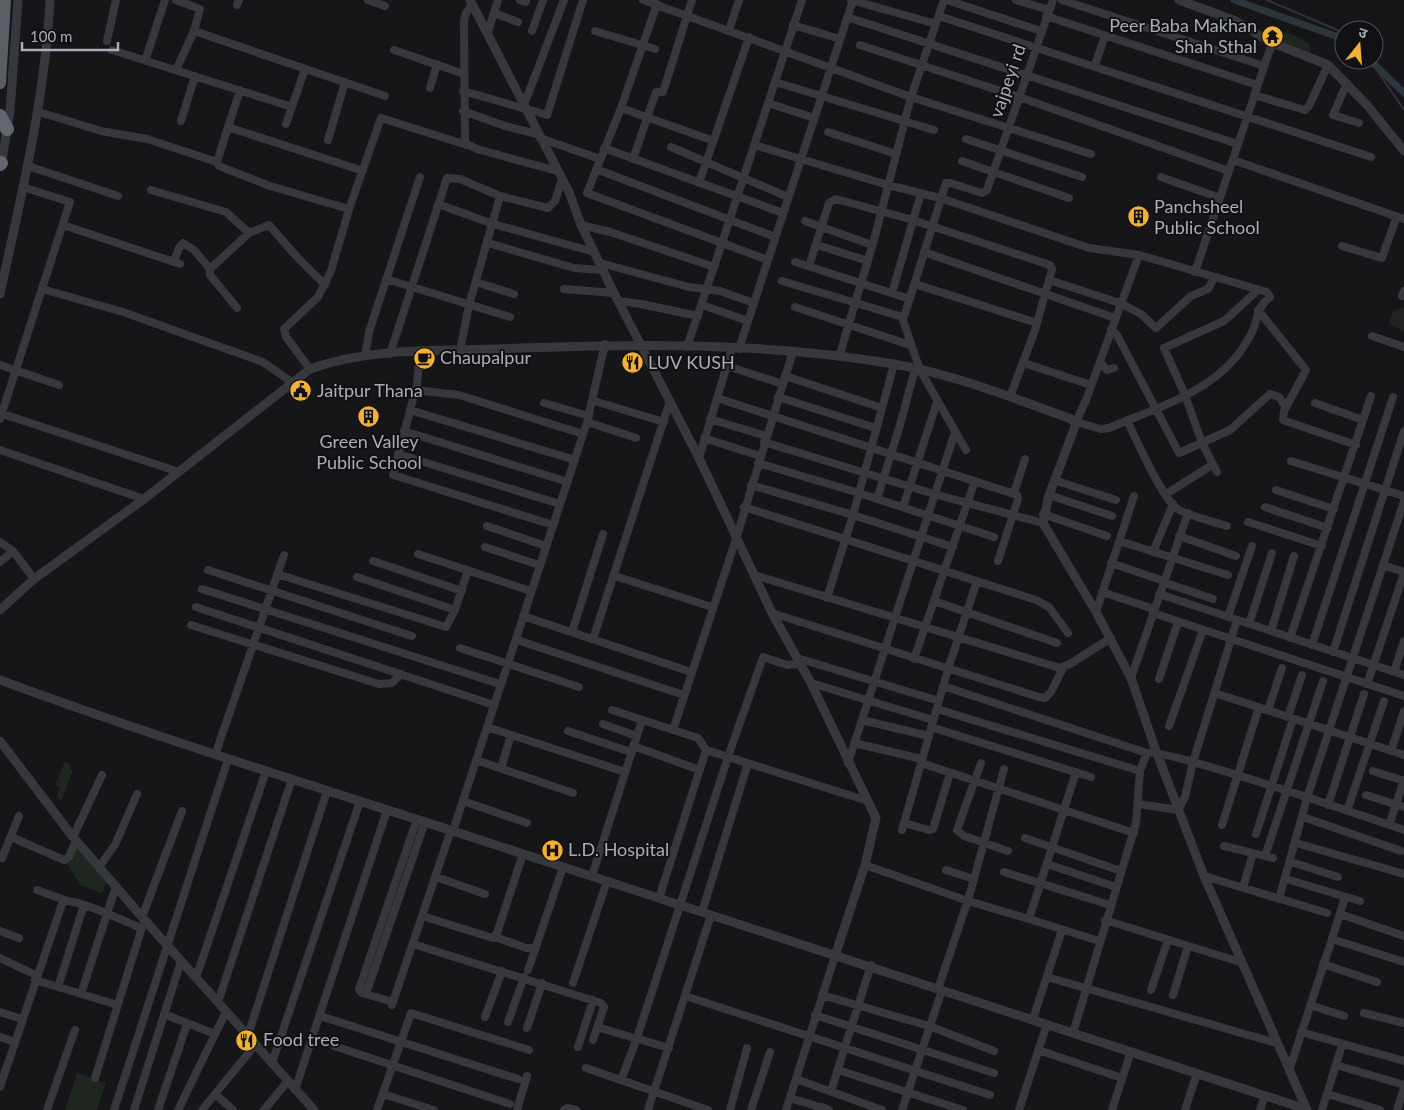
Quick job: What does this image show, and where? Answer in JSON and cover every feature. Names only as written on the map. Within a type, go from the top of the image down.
[{"type":"highway","points":[[0,83],[6,0]]},
{"type":"highway","points":[[0,116],[7,129]]},
{"type":"street","points":[[0,166],[13,82],[18,0]]},
{"type":"street","points":[[0,294],[39,112],[50,0]]},
{"type":"street","points":[[107,41],[116,0]]},
{"type":"street","points":[[145,60],[165,0]]},
{"type":"street","points":[[176,0],[200,10],[194,31],[176,70]]},
{"type":"street","points":[[368,0],[385,6]]},
{"type":"street","points":[[488,32],[498,0]]},
{"type":"street","points":[[532,31],[543,0]]},
{"type":"street","points":[[525,108],[564,0]]},
{"type":"street","points":[[463,92],[546,115],[583,0]]},
{"type":"street","points":[[643,0],[687,14],[911,96],[1091,154]]},
{"type":"street","points":[[633,159],[656,92],[663,92],[692,0]]},
{"type":"street","points":[[729,30],[739,0]]},
{"type":"street","points":[[687,347],[708,289],[802,0]]},
{"type":"street","points":[[699,458],[726,366],[748,321],[852,0],[936,24]]},
{"type":"street","points":[[839,357],[868,261],[911,96],[946,0],[1041,31]]},
{"type":"street","points":[[1016,0],[1105,36],[1257,85]]},
{"type":"street","name":"vajpeyi rd","points":[[940,198],[948,183],[984,193],[1052,0]]},
{"type":"street","points":[[1062,0],[1264,66]]},
{"type":"street","points":[[1179,0],[1242,24],[1272,43],[1328,65],[1347,82],[1404,150]]},
{"type":"street","points":[[471,3],[488,32],[559,175],[601,267],[699,458],[772,613],[811,683],[877,822],[865,865],[815,1015],[786,1110]]},
{"type":"street","points":[[467,145],[464,139],[464,17],[471,3]]},
{"type":"street","points":[[657,4],[621,108],[587,193],[768,260]]},
{"type":"street","points":[[494,13],[518,22]]},
{"type":"street","points":[[939,16],[1371,157]]},
{"type":"street","points":[[847,17],[1238,144]]},
{"type":"street","points":[[793,25],[840,39]]},
{"type":"street","points":[[194,31],[385,96]]},
{"type":"street","points":[[595,31],[655,50]]},
{"type":"street","points":[[1095,66],[1105,36]]},
{"type":"street","points":[[699,183],[749,37]]},
{"type":"street","points":[[1195,272],[1272,43]]},
{"type":"street","points":[[860,45],[1019,97],[1229,171]]},
{"type":"street","points":[[112,50],[292,107]]},
{"type":"street","points":[[394,50],[464,74]]},
{"type":"street","points":[[430,88],[437,64]]},
{"type":"street","points":[[1254,95],[1305,110],[1309,106],[1328,65]]},
{"type":"street","points":[[286,124],[305,69]]},
{"type":"street","points":[[181,121],[195,76]]},
{"type":"street","points":[[328,140],[345,82]]},
{"type":"street","points":[[775,82],[821,98],[934,130]]},
{"type":"street","points":[[1347,82],[1333,115],[1359,124]]},
{"type":"street","points":[[217,162],[240,90]]},
{"type":"street","points":[[768,103],[814,118]]},
{"type":"street","points":[[621,108],[714,141]]},
{"type":"street","points":[[464,111],[600,159]]},
{"type":"street","points":[[39,112],[101,131],[147,139],[217,162],[219,166],[270,186],[349,209]]},
{"type":"street","points":[[310,369],[286,337],[284,329],[313,304],[325,285],[381,118],[559,175]]},
{"type":"street","points":[[228,127],[363,171]]},
{"type":"street","points":[[828,132],[896,154]]},
{"type":"street","points":[[966,139],[1082,177]]},
{"type":"street","points":[[0,610],[34,579],[144,499],[310,369],[334,361],[365,356],[420,352],[605,344],[793,351],[894,364],[918,369],[1010,397],[1076,422],[1104,430],[1185,395],[1210,382],[1236,356],[1252,332],[1258,310],[1270,295],[1139,255],[1089,248],[940,198],[888,185],[754,145]]},
{"type":"street","points":[[671,147],[788,197]]},
{"type":"street","points":[[604,148],[783,213]]},
{"type":"street","points":[[1233,160],[1401,218],[1382,258],[1342,246]]},
{"type":"street","points":[[962,161],[1070,198]]},
{"type":"street","points":[[28,166],[118,196]]},
{"type":"street","points":[[596,169],[775,237]]},
{"type":"street","points":[[390,354],[445,182],[450,177],[500,196],[548,208],[555,201],[559,175]]},
{"type":"street","points":[[365,356],[386,279],[420,177]]},
{"type":"street","points":[[1161,177],[1220,198]]},
{"type":"street","points":[[23,187],[70,202],[1,415],[179,472]]},
{"type":"street","points":[[151,190],[226,212],[249,233]]},
{"type":"street","points":[[892,293],[921,193]]},
{"type":"street","points":[[460,350],[469,305],[500,196]]},
{"type":"street","points":[[940,198],[915,284],[903,317],[918,369],[966,450]]},
{"type":"street","points":[[809,266],[829,203],[833,200],[913,220],[1050,265],[1052,269],[1037,323],[1010,397]]},
{"type":"street","points":[[438,204],[493,224],[594,252]]},
{"type":"street","points":[[805,221],[872,245]]},
{"type":"street","points":[[63,225],[177,262],[178,248],[183,243],[194,250],[210,268],[210,275],[237,308]]},
{"type":"street","points":[[581,225],[610,232],[714,267]]},
{"type":"street","points":[[210,268],[249,233],[264,226],[272,227],[296,258],[325,285]]},
{"type":"street","points":[[488,243],[574,268],[601,267],[689,287],[708,289],[754,303]]},
{"type":"street","points":[[817,245],[868,261]]},
{"type":"street","points":[[924,252],[1115,318]]},
{"type":"street","points":[[1139,255],[1054,480],[1043,519],[1111,638],[1131,678],[1151,752],[1178,810],[1240,962],[1306,1109]]},
{"type":"street","points":[[795,262],[910,299]]},
{"type":"street","points":[[1049,280],[1120,303],[1141,314],[1153,327],[1158,327],[1191,296],[1208,289],[1214,278]]},
{"type":"street","points":[[386,279],[410,288],[510,317]]},
{"type":"street","points":[[782,281],[903,317]]},
{"type":"street","points":[[476,282],[514,294]]},
{"type":"street","points":[[915,284],[1037,323]]},
{"type":"street","points":[[42,289],[123,312],[263,362],[293,383]]},
{"type":"street","points":[[564,289],[616,297],[698,316]]},
{"type":"street","points":[[1217,472],[1202,443],[1185,395],[1164,348],[1224,321],[1258,290]]},
{"type":"street","points":[[702,305],[748,321]]},
{"type":"street","points":[[795,307],[910,345]]},
{"type":"street","points":[[1258,310],[1306,370],[1282,418],[1287,423],[1356,445]]},
{"type":"street","points":[[1111,329],[1117,334],[1180,453],[1230,430],[1270,394],[1279,397],[1286,407]]},
{"type":"street","points":[[1372,336],[1404,348]]},
{"type":"street","points":[[421,820],[359,989],[366,994],[392,1003],[463,801],[500,684],[517,640],[539,565],[594,401],[605,344]]},
{"type":"street","points":[[673,730],[737,536],[744,507],[793,351]]},
{"type":"street","points":[[420,352],[415,390],[393,473],[396,477],[553,525]]},
{"type":"street","points":[[1100,362],[1107,370],[1114,368]]},
{"type":"street","points":[[1024,363],[1091,385]]},
{"type":"street","points":[[827,598],[859,493],[894,364]]},
{"type":"street","points":[[0,365],[59,385]]},
{"type":"street","points":[[726,366],[784,380],[882,408]]},
{"type":"street","points":[[877,499],[918,369]]},
{"type":"street","points":[[415,390],[459,395],[583,434]]},
{"type":"street","points":[[1290,638],[1371,396]]},
{"type":"street","points":[[778,397],[876,428]]},
{"type":"street","points":[[1312,645],[1393,397]]},
{"type":"street","points":[[717,398],[916,464],[975,480],[1014,494],[1018,499],[998,561]]},
{"type":"street","points":[[594,401],[664,422]]},
{"type":"street","points":[[593,639],[615,576],[670,401]]},
{"type":"street","points":[[903,507],[937,402]]},
{"type":"street","points":[[544,403],[636,438]]},
{"type":"street","points":[[1315,403],[1364,420]]},
{"type":"street","points":[[410,410],[575,460]]},
{"type":"street","points":[[710,419],[765,439],[934,494],[968,504],[1043,519],[1107,536]]},
{"type":"street","points":[[1127,420],[1172,504],[1188,513],[1227,526]]},
{"type":"street","points":[[404,431],[568,482]]},
{"type":"street","points":[[1332,652],[1404,431]]},
{"type":"street","points":[[848,763],[955,432]]},
{"type":"street","points":[[704,438],[759,460],[994,537]]},
{"type":"street","points":[[0,450],[144,499]]},
{"type":"street","points":[[398,454],[560,504]]},
{"type":"street","points":[[1014,494],[1024,459]]},
{"type":"street","points":[[1291,461],[1404,496]]},
{"type":"street","points":[[1166,494],[1212,465]]},
{"type":"street","points":[[914,658],[954,547],[975,480]]},
{"type":"street","points":[[1054,480],[1116,500]]},
{"type":"street","points":[[751,485],[954,547]]},
{"type":"street","points":[[1276,490],[1334,509]]},
{"type":"street","points":[[1049,495],[1112,516]]},
{"type":"street","points":[[1096,612],[1134,496]]},
{"type":"street","points":[[1279,899],[1291,862],[1307,798],[1383,565],[1401,520],[1404,501]]},
{"type":"street","points":[[1153,552],[1172,504]]},
{"type":"street","points":[[744,507],[913,560],[1044,604],[1055,614],[1068,634]]},
{"type":"street","points":[[1265,507],[1328,528]]},
{"type":"street","points":[[1131,678],[1188,513]]},
{"type":"street","points":[[1248,522],[1322,546]]},
{"type":"street","points":[[487,526],[546,546]]},
{"type":"street","points":[[572,632],[602,534]]},
{"type":"street","points":[[1179,536],[1236,556]]},
{"type":"street","points":[[1119,541],[1228,576]]},
{"type":"street","points":[[0,542],[13,551],[34,579]]},
{"type":"street","points":[[1228,617],[1252,546]]},
{"type":"street","points":[[485,547],[539,565]]},
{"type":"street","points":[[0,562],[13,551]]},
{"type":"street","points":[[1249,624],[1272,553]]},
{"type":"street","points":[[418,554],[531,591]]},
{"type":"street","points":[[215,755],[284,555]]},
{"type":"street","points":[[1271,631],[1294,556]]},
{"type":"street","points":[[373,561],[462,591]]},
{"type":"street","points":[[1111,563],[1213,599]]},
{"type":"street","points":[[1367,684],[1404,572],[1383,565]]},
{"type":"street","points":[[208,570],[412,636]]},
{"type":"street","points":[[277,574],[443,627],[450,624],[468,570]]},
{"type":"street","points":[[615,576],[712,607]]},
{"type":"street","points":[[754,576],[1063,668]]},
{"type":"street","points":[[357,577],[456,610]]},
{"type":"street","points":[[950,773],[933,829],[903,826],[948,669],[977,581]]},
{"type":"street","points":[[202,589],[500,684]]},
{"type":"street","points":[[1102,592],[1178,622],[1404,696]]},
{"type":"street","points":[[1159,594],[1404,675]]},
{"type":"street","points":[[934,601],[1057,643]]},
{"type":"street","points":[[196,607],[494,705]]},
{"type":"street","points":[[772,613],[1045,698],[1063,668],[1111,638]]},
{"type":"street","points":[[523,616],[692,672]]},
{"type":"street","points":[[1178,810],[1185,797],[1193,762],[1237,620]]},
{"type":"street","points":[[1159,679],[1178,622]]},
{"type":"street","points":[[191,625],[379,684],[392,683],[401,674]]},
{"type":"street","points":[[1169,726],[1203,630]]},
{"type":"street","points":[[517,640],[684,695]]},
{"type":"street","points":[[1394,672],[1404,641]]},
{"type":"street","points":[[460,648],[579,687]]},
{"type":"street","points":[[621,1080],[637,1038],[728,756],[763,657],[787,665],[799,661],[874,680],[938,705],[1140,771]]},
{"type":"street","points":[[1268,710],[1282,668]]},
{"type":"street","points":[[1256,834],[1302,675]]},
{"type":"street","points":[[0,680],[108,720],[659,898],[836,953],[1306,1109]]},
{"type":"street","points":[[1224,846],[1269,857],[1286,792],[1323,681]]},
{"type":"street","points":[[811,683],[868,700],[932,724],[1091,777]]},
{"type":"street","points":[[943,686],[1151,752],[1193,762],[1404,830]]},
{"type":"street","points":[[1215,693],[1404,755]]},
{"type":"street","points":[[1328,805],[1364,694]]},
{"type":"street","points":[[1347,811],[1384,701]]},
{"type":"street","points":[[1222,825],[1259,707]]},
{"type":"street","points":[[612,710],[698,738],[706,750],[868,801]]},
{"type":"street","points":[[1391,750],[1404,711]]},
{"type":"street","points":[[592,876],[642,720]]},
{"type":"street","points":[[862,720],[929,736]]},
{"type":"street","points":[[603,724],[637,736]]},
{"type":"street","points":[[487,727],[625,772]]},
{"type":"street","points":[[568,731],[700,770]]},
{"type":"street","points":[[501,768],[512,735]]},
{"type":"street","points":[[0,741],[75,838],[116,886],[142,922],[181,961],[314,1110]]},
{"type":"street","points":[[854,743],[922,761],[950,773],[1134,832]]},
{"type":"street","points":[[659,898],[706,750]]},
{"type":"street","points":[[1073,1033],[1105,920],[1134,832],[1139,804],[1140,771],[1151,752]]},
{"type":"street","points":[[114,1110],[228,759]]},
{"type":"street","points":[[476,760],[573,793]]},
{"type":"street","points":[[648,1110],[685,996],[748,763]]},
{"type":"street","points":[[981,763],[957,830],[964,836],[1008,850]]},
{"type":"street","points":[[902,1110],[968,901],[1004,769]]},
{"type":"street","points":[[196,978],[266,771]]},
{"type":"street","points":[[1373,771],[1404,781],[1400,806],[1389,825]]},
{"type":"street","points":[[1029,919],[1076,772]]},
{"type":"street","points":[[11,837],[64,860],[68,857],[102,774]]},
{"type":"street","points":[[218,1002],[292,779]]},
{"type":"street","points":[[248,1035],[327,791]]},
{"type":"street","points":[[99,867],[115,845],[137,794]]},
{"type":"street","points":[[1366,795],[1400,806]]},
{"type":"street","points":[[272,1063],[360,801]]},
{"type":"street","points":[[463,801],[527,823]]},
{"type":"street","points":[[1139,804],[1178,810]]},
{"type":"street","points":[[295,1090],[387,810]]},
{"type":"street","points":[[95,1078],[142,922],[182,811]]},
{"type":"street","points":[[2,858],[19,816]]},
{"type":"street","points":[[1303,818],[1401,851]]},
{"type":"street","points":[[1025,838],[1121,871]]},
{"type":"street","points":[[1296,843],[1404,874]]},
{"type":"street","points":[[1243,888],[1253,853]]},
{"type":"street","points":[[495,937],[523,854]]},
{"type":"street","points":[[1291,862],[1338,877]]},
{"type":"street","points":[[1047,864],[1116,887]]},
{"type":"street","points":[[865,865],[968,901],[1099,942]]},
{"type":"street","points":[[508,1022],[536,948],[563,866]]},
{"type":"street","points":[[946,870],[974,879]]},
{"type":"street","points":[[1004,872],[1110,905]]},
{"type":"street","points":[[1204,876],[1327,913]]},
{"type":"street","points":[[436,877],[485,894]]},
{"type":"street","points":[[1286,879],[1360,901]]},
{"type":"street","points":[[573,983],[607,881]]},
{"type":"street","points":[[80,994],[116,886]]},
{"type":"street","points":[[37,890],[107,914],[142,922]]},
{"type":"street","points":[[1289,1071],[1345,897]]},
{"type":"street","points":[[0,1087],[3,1064],[14,1042],[60,905],[66,900]]},
{"type":"street","points":[[58,987],[84,906]]},
{"type":"street","points":[[1340,914],[1404,936]]},
{"type":"street","points":[[422,916],[487,938],[495,937],[526,948],[536,948]]},
{"type":"street","points":[[1105,920],[1240,962]]},
{"type":"street","points":[[1033,1019],[1062,930]]},
{"type":"street","points":[[0,931],[19,938]]},
{"type":"street","points":[[1332,939],[1404,962]]},
{"type":"street","points":[[1151,990],[1168,940]]},
{"type":"street","points":[[413,944],[502,971],[526,974],[542,983],[593,1000],[604,1006],[593,1040]]},
{"type":"street","points":[[1173,995],[1188,946]]},
{"type":"street","points":[[0,958],[58,987],[118,1006]]},
{"type":"street","points":[[134,1110],[181,961]]},
{"type":"street","points":[[1324,964],[1377,982]]},
{"type":"street","points":[[831,1091],[871,965]]},
{"type":"street","points":[[485,1017],[502,971]]},
{"type":"street","points":[[1047,977],[1276,1043]]},
{"type":"street","points":[[527,1028],[542,983]]},
{"type":"street","points":[[822,995],[929,1026],[994,1051]]},
{"type":"street","points":[[685,996],[990,1095]]},
{"type":"street","points":[[578,1047],[593,1000]]},
{"type":"street","points":[[377,1110],[414,1004]]},
{"type":"street","points":[[1310,1005],[1344,1016]]},
{"type":"street","points":[[0,1012],[22,1019]]},
{"type":"street","points":[[178,1110],[226,1012]]},
{"type":"street","points":[[411,1013],[529,1050]]},
{"type":"street","points":[[1364,1013],[1404,1024]]},
{"type":"street","points":[[164,1014],[216,1034]]},
{"type":"street","points":[[815,1015],[994,1073]]},
{"type":"street","points":[[320,1016],[518,1079]]},
{"type":"street","points":[[158,1110],[187,1024]]},
{"type":"street","points":[[1019,1110],[1047,1024]]},
{"type":"street","points":[[597,1027],[668,1048]]},
{"type":"street","points":[[47,1110],[75,1030]]},
{"type":"street","points":[[1301,1032],[1404,1061]]},
{"type":"street","points":[[0,1037],[14,1042]]},
{"type":"street","points":[[202,1110],[256,1044]]},
{"type":"street","points":[[1325,1109],[1342,1045]]},
{"type":"street","points":[[334,1046],[510,1104]]},
{"type":"street","points":[[730,1110],[747,1048]]},
{"type":"street","points":[[1038,1050],[1122,1078]]},
{"type":"street","points":[[1112,1110],[1131,1051]]},
{"type":"street","points":[[751,1110],[770,1052]]},
{"type":"street","points":[[1336,1066],[1404,1087],[1397,1110]]},
{"type":"street","points":[[586,1068],[708,1110]]},
{"type":"street","points":[[838,1070],[963,1110]]},
{"type":"street","points":[[1185,1110],[1197,1073]]},
{"type":"street","points":[[517,1110],[527,1076]]},
{"type":"street","points":[[796,1079],[882,1110]]},
{"type":"street","points":[[264,1110],[287,1082]]},
{"type":"street","points":[[215,1094],[233,1110]]},
{"type":"street","points":[[383,1094],[434,1110]]},
{"type":"street","points":[[1328,1094],[1380,1110]]},
{"type":"street","points":[[1260,1110],[1265,1095]]},
{"type":"street","points":[[790,1098],[819,1109],[829,1110]]},
{"type":"street","points":[[564,1110],[567,1108],[576,1110]]},
{"type":"shaded area","points":[[1285,32],[1309,44],[1313,57],[1280,44]]},
{"type":"shaded area","points":[[1404,307],[1404,331],[1389,324],[1393,311]]},
{"type":"shaded area","points":[[65,762],[71,765],[70,769],[73,770],[61,802],[57,796],[59,787],[55,785]]},
{"type":"shaded area","points":[[74,846],[106,882],[102,893],[80,885],[66,862]]},
{"type":"shaded area","points":[[77,1073],[106,1083],[97,1110],[65,1110]]},
{"type":"waterway","points":[[1234,0],[1334,35]]},
{"type":"waterway","points":[[1267,0],[1334,29]]},
{"type":"waterway","points":[[1377,70],[1404,110]]},
{"type":"waterway","points":[[1380,70],[1404,93]]},
{"type":"place","name":"Peer Baba Makhan Shah Sthal","points":[[1273,36]]},
{"type":"place","name":"Panchsheel Public School","points":[[1138,217]]},
{"type":"place","name":"Chaupalpur","points":[[424,358]]},
{"type":"place","name":"LUV KUSH","points":[[632,363]]},
{"type":"place","name":"Jaitpur Thana","points":[[301,391]]},
{"type":"place","name":"Green Valley Public School","points":[[369,417]]},
{"type":"place","name":"L.D. Hospital","points":[[552,850]]},
{"type":"place","name":"Food tree","points":[[247,1040]]}]
